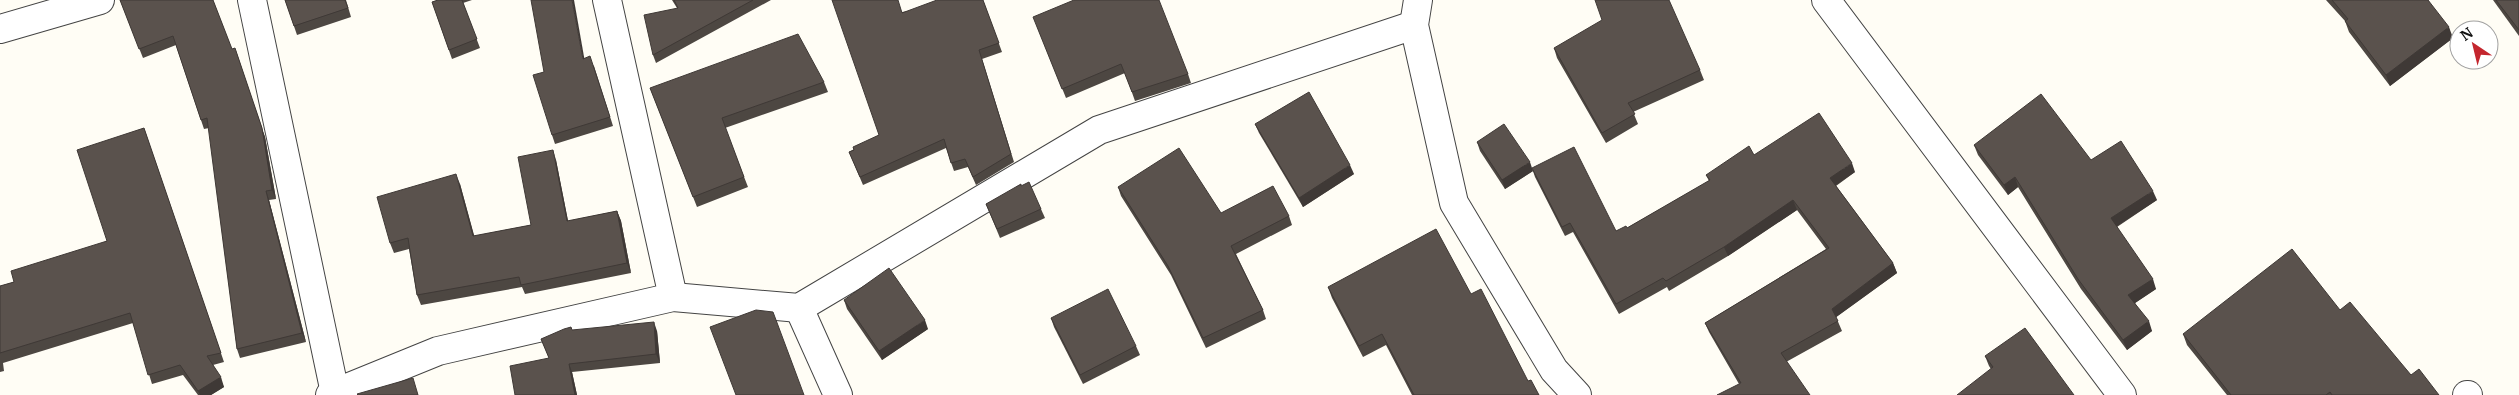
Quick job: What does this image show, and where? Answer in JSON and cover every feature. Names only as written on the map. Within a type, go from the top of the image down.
[{"type":"street","points":[[0,29],[100,0]]},
{"type":"street","points":[[252,0],[332,394],[438,351],[673,297],[800,308],[1099,130],[1416,12],[1454,203],[1554,370],[1577,395]]},
{"type":"street","points":[[607,0],[673,297]]},
{"type":"street","points":[[1826,0],[2122,395]]},
{"type":"street","points":[[800,308],[838,395]]},
{"type":"building","points":[[120,0],[213,0],[232,49],[235,48],[262,128],[272,190],[266,191],[302,333],[237,349],[207,118],[201,120],[173,36],[139,49]]},
{"type":"building","points":[[285,0],[345,0],[348,8],[294,26]]},
{"type":"building","points":[[438,0],[462,0],[477,39],[449,50],[432,2]]},
{"type":"building","points":[[531,0],[572,0],[583,59],[590,56],[610,117],[552,135],[533,75],[544,72]]},
{"type":"building","points":[[674,0],[753,0],[653,55],[644,15],[678,8]]},
{"type":"building","points":[[832,0],[898,0],[902,13],[937,0],[983,0],[999,43],[979,50],[1011,154],[973,177],[965,159],[951,163],[944,139],[860,177],[849,152],[854,150],[853,147],[879,135]]},
{"type":"building","points":[[1074,0],[1159,0],[1188,74],[1132,92],[1121,64],[1062,89],[1033,17]]},
{"type":"building","points":[[1595,0],[1669,0],[1700,70],[1628,103],[1635,114],[1602,133],[1554,48],[1602,20]]},
{"type":"building","points":[[2332,0],[2428,0],[2449,27],[2386,75],[2345,21],[2348,19]]},
{"type":"building","points":[[2496,0],[2519,0],[2519,30]]},
{"type":"building","points":[[798,34],[824,82],[722,118],[744,177],[693,197],[650,88]]},
{"type":"building","points":[[1309,92],[1350,165],[1299,198],[1255,124]]},
{"type":"building","points":[[2041,94],[2091,160],[2121,141],[2153,191],[2111,218],[2153,279],[2128,295],[2149,321],[2123,340],[2078,279],[2015,177],[2004,185],[1974,145]]},
{"type":"building","points":[[1819,113],[1852,163],[1830,178],[1893,263],[1832,309],[1838,321],[1781,353],[1810,395],[1717,395],[1741,383],[1705,323],[1829,248],[1793,200],[1724,247],[1666,281],[1663,278],[1616,304],[1570,223],[1562,227],[1532,168],[1574,147],[1616,231],[1626,226],[1627,228],[1710,180],[1706,175],[1749,146],[1754,155]]},
{"type":"building","points":[[1504,124],[1530,162],[1502,180],[1477,142]]},
{"type":"building","points":[[144,128],[221,353],[207,356],[221,377],[198,391],[180,365],[148,375],[130,313],[0,353],[0,286],[14,282],[11,271],[107,241],[77,150]]},
{"type":"building","points":[[1179,148],[1221,213],[1273,186],[1289,216],[1231,246],[1263,310],[1203,338],[1168,266],[1118,187]]},
{"type":"building","points":[[553,150],[567,221],[617,211],[627,263],[521,285],[519,277],[417,295],[408,238],[390,243],[377,197],[456,174],[473,236],[531,225],[518,157]]},
{"type":"building","points":[[1029,182],[1041,209],[997,229],[986,204],[1021,184],[1021,186]]},
{"type":"building","points":[[1436,229],[1471,294],[1481,289],[1528,381],[1531,380],[1539,395],[1414,395],[1382,334],[1359,346],[1328,287]]},
{"type":"building","points":[[2292,249],[2340,310],[2350,302],[2411,375],[2419,369],[2439,395],[2332,395],[2330,392],[2326,395],[2231,395],[2183,334]]},
{"type":"building","points":[[889,268],[925,320],[879,351],[844,300]]},
{"type":"building","points":[[1108,289],[1136,346],[1080,375],[1051,318]]},
{"type":"building","points":[[756,310],[773,312],[804,395],[736,395],[710,327]]},
{"type":"building","points":[[654,322],[656,354],[569,364],[575,395],[515,395],[510,366],[549,358],[541,339],[571,327],[572,330]]},
{"type":"building","points":[[2025,328],[2074,395],[1957,395],[1993,367],[1985,356]]},
{"type":"building","points":[[413,378],[418,395],[357,394]]}]
